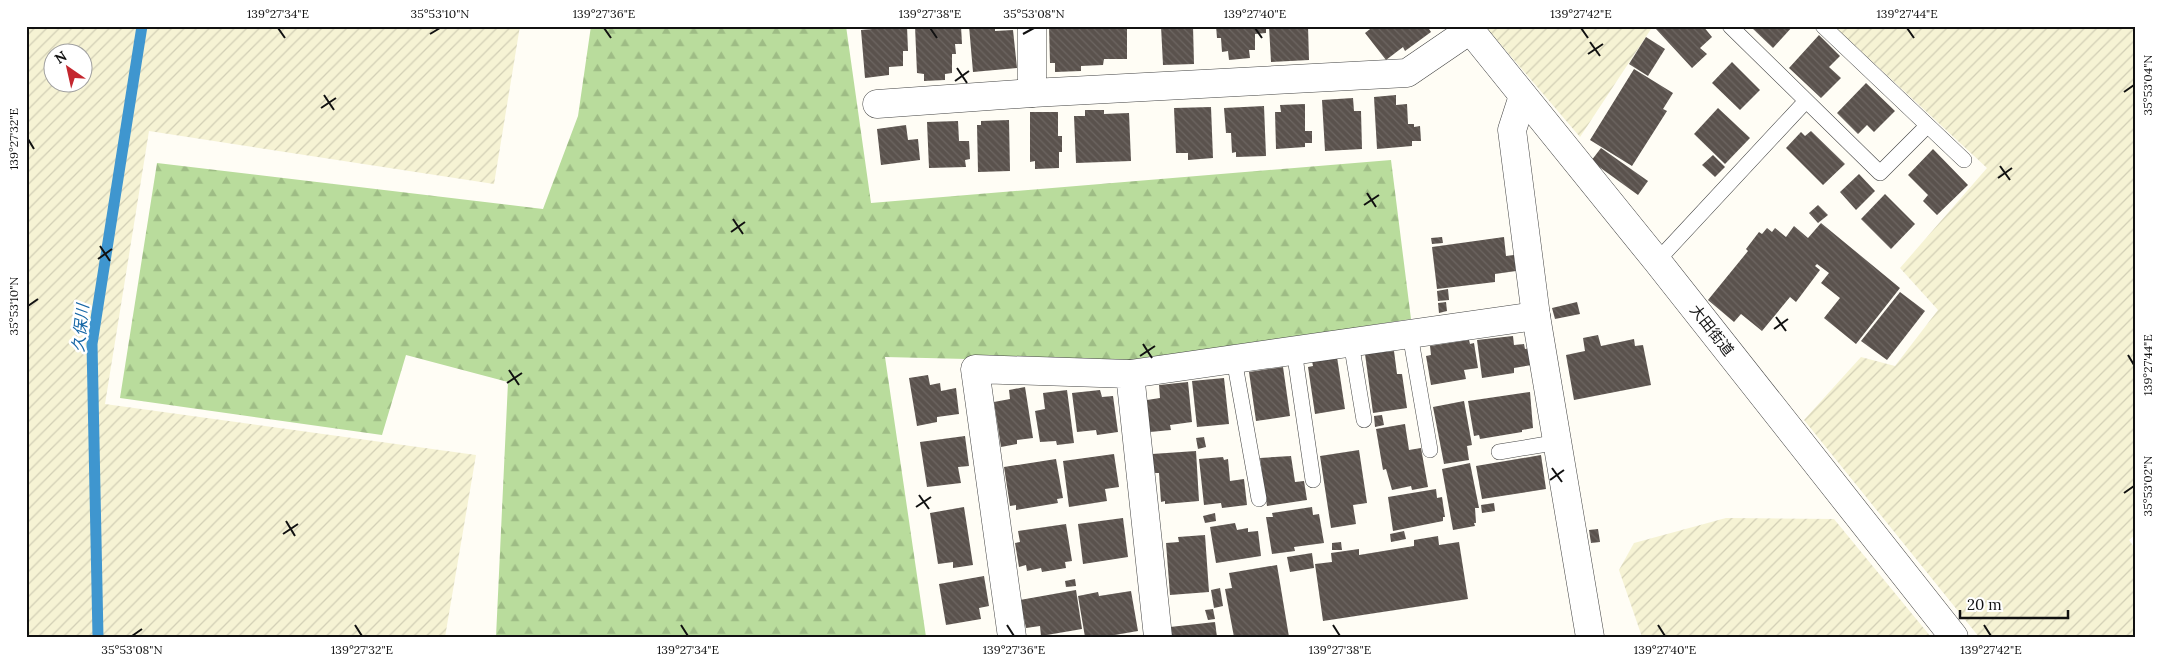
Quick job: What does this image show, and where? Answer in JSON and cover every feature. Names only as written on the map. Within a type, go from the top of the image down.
[{"type":"street","points":[[1032,26],[1032,93]]},
{"type":"street","points":[[877,104],[1032,93],[1407,73],[1468,28]]},
{"type":"street","name":"大田街道","points":[[1468,28],[1657,261],[1954,637]]},
{"type":"street","points":[[1523,96],[1512,130],[1536,316],[1559,442],[1590,637]]},
{"type":"street","points":[[1012,637],[975,369],[1130,374],[1536,316]]},
{"type":"street","points":[[1130,374],[1158,637]]},
{"type":"lane","points":[[1730,26],[1805,102],[1880,173],[1927,126]]},
{"type":"lane","points":[[1823,26],[1964,160]]},
{"type":"lane","points":[[1657,261],[1805,102]]},
{"type":"lane","points":[[1410,334],[1430,450]]},
{"type":"lane","points":[[1351,342],[1364,420]]},
{"type":"lane","points":[[1294,350],[1313,480]]},
{"type":"lane","points":[[1234,359],[1259,499]]},
{"type":"lane","points":[[1499,452],[1559,442]]},
{"type":"shaded area","points":[[26,26],[520,26],[494,184],[149,131],[105,404],[476,455],[445,637],[26,637]]},
{"type":"shaded area","points":[[1485,26],[1653,26],[1580,137]]},
{"type":"shaded area","points":[[1834,26],[2136,26],[2136,534],[2129,540],[2136,550],[2136,637],[1979,637],[1804,420],[1861,357],[1895,366],[1938,310],[1900,268],[1987,168]]},
{"type":"shaded area","points":[[1726,518],[1834,519],[1931,637],[1642,637],[1619,570],[1634,543]]},
{"type":"green space","points":[[591,26],[846,26],[871,203],[1391,160],[1411,319],[1128,363],[885,357],[926,637],[496,637],[508,382],[406,355],[382,435],[120,398],[157,163],[543,209],[578,116]]},
{"type":"building","points":[[907,26],[908,51],[903,51],[903,66],[889,67],[889,75],[865,78],[861,30]]},
{"type":"building","points":[[915,26],[961,26],[962,44],[955,44],[956,54],[952,54],[952,73],[945,74],[945,80],[924,81],[924,74],[917,73]]},
{"type":"building","points":[[969,26],[995,26],[995,31],[1013,30],[1017,68],[973,72]]},
{"type":"building","points":[[1049,26],[1127,26],[1127,59],[1104,59],[1103,65],[1081,66],[1081,71],[1055,72],[1055,63],[1050,63]]},
{"type":"building","points":[[1161,26],[1193,26],[1194,64],[1163,65]]},
{"type":"building","points":[[1216,26],[1266,26],[1266,33],[1255,34],[1255,50],[1249,50],[1250,58],[1229,60],[1228,51],[1222,52],[1221,38],[1217,38]]},
{"type":"building","points":[[1269,26],[1308,26],[1309,60],[1271,62]]},
{"type":"building","points":[[1374,26],[1427,26],[1431,32],[1405,51],[1403,47],[1386,60],[1365,33]]},
{"type":"building","points":[[1659,26],[1703,26],[1712,37],[1700,48],[1707,54],[1692,68],[1656,29]]},
{"type":"building","points":[[1750,26],[1793,26],[1773,48]]},
{"type":"building","points":[[1819,35],[1840,56],[1829,67],[1841,78],[1821,98],[1789,68]]},
{"type":"building","points":[[1646,37],[1665,49],[1648,76],[1629,64]]},
{"type":"building","points":[[1732,62],[1760,90],[1740,110],[1712,83]]},
{"type":"building","points":[[1634,69],[1673,93],[1663,109],[1667,111],[1632,166],[1590,140]]},
{"type":"building","points":[[1866,83],[1895,111],[1874,132],[1867,125],[1858,134],[1837,113]]},
{"type":"building","points":[[1396,95],[1396,105],[1407,104],[1408,124],[1414,124],[1414,127],[1420,126],[1421,141],[1412,141],[1412,146],[1377,149],[1374,97]]},
{"type":"building","points":[[1353,98],[1354,111],[1361,111],[1362,149],[1325,151],[1322,100]]},
{"type":"building","points":[[1305,104],[1305,131],[1312,131],[1312,143],[1305,143],[1305,147],[1276,149],[1275,112],[1281,112],[1280,105]]},
{"type":"building","points":[[1264,106],[1266,156],[1236,157],[1236,152],[1232,153],[1231,133],[1226,133],[1224,108]]},
{"type":"building","points":[[1211,107],[1213,158],[1188,160],[1188,153],[1176,153],[1174,108]]},
{"type":"building","points":[[1718,108],[1750,138],[1725,164],[1694,134]]},
{"type":"building","points":[[1085,110],[1104,110],[1104,114],[1129,113],[1131,161],[1076,163],[1074,116],[1085,116]]},
{"type":"building","points":[[1030,112],[1058,112],[1058,136],[1062,136],[1059,168],[1035,169],[1035,161],[1030,162]]},
{"type":"building","points":[[1009,120],[1010,171],[978,172],[977,125],[981,125],[981,121]]},
{"type":"building","points":[[958,121],[959,141],[969,141],[970,159],[965,160],[966,167],[929,168],[927,122]]},
{"type":"building","points":[[906,125],[908,140],[918,139],[920,160],[881,165],[877,129]]},
{"type":"building","points":[[1811,131],[1845,164],[1823,185],[1786,148],[1801,132],[1805,136]]},
{"type":"building","points":[[1601,148],[1648,181],[1638,195],[1591,161]]},
{"type":"building","points":[[1933,149],[1968,185],[1937,215],[1923,201],[1928,195],[1908,175]]},
{"type":"building","points":[[1713,155],[1725,167],[1715,177],[1702,165]]},
{"type":"building","points":[[1859,174],[1875,191],[1856,210],[1840,192]]},
{"type":"building","points":[[1885,194],[1915,224],[1891,249],[1861,219]]},
{"type":"building","points":[[1818,205],[1828,215],[1818,223],[1809,213]]},
{"type":"building","points":[[1821,223],[1900,288],[1856,344],[1824,318],[1840,298],[1821,283],[1829,273],[1817,264],[1815,266],[1820,270],[1796,302],[1790,297],[1762,331],[1741,314],[1734,322],[1708,300],[1748,251],[1746,249],[1759,232],[1762,234],[1767,228],[1772,232],[1775,228],[1786,237],[1794,226],[1808,238]]},
{"type":"building","points":[[1442,237],[1443,243],[1432,244],[1431,238]]},
{"type":"building","points":[[1504,237],[1506,256],[1514,255],[1516,271],[1495,274],[1495,282],[1437,289],[1432,247]]},
{"type":"building","points":[[1448,289],[1449,300],[1438,301],[1437,291]]},
{"type":"building","points":[[1900,292],[1925,311],[1887,360],[1861,341]]},
{"type":"building","points":[[1446,302],[1447,311],[1439,313],[1438,303]]},
{"type":"building","points":[[1577,302],[1580,314],[1555,319],[1552,308]]},
{"type":"building","points":[[1598,335],[1601,346],[1634,339],[1635,346],[1643,345],[1651,385],[1574,400],[1566,355],[1585,351],[1583,338]]},
{"type":"building","points":[[1513,336],[1514,345],[1524,344],[1525,349],[1530,348],[1532,365],[1514,368],[1514,373],[1482,378],[1477,340]]},
{"type":"building","points":[[1469,340],[1470,344],[1474,343],[1478,368],[1464,370],[1466,379],[1431,385],[1426,356],[1431,355],[1430,346]]},
{"type":"building","points":[[1394,351],[1397,374],[1402,374],[1407,408],[1373,413],[1365,354]]},
{"type":"building","points":[[1337,357],[1345,409],[1315,414],[1308,367],[1313,366],[1312,361]]},
{"type":"building","points":[[1283,367],[1290,416],[1256,421],[1249,372]]},
{"type":"building","points":[[928,375],[930,385],[940,383],[941,391],[956,388],[959,414],[937,417],[937,422],[917,426],[909,378]]},
{"type":"building","points":[[1224,378],[1229,424],[1197,427],[1192,381]]},
{"type":"building","points":[[1188,382],[1192,422],[1170,425],[1171,430],[1150,432],[1147,400],[1160,398],[1159,385]]},
{"type":"building","points":[[1025,387],[1033,438],[1017,440],[1017,444],[1001,447],[994,402],[1010,399],[1009,390]]},
{"type":"building","points":[[1067,390],[1074,443],[1057,445],[1056,441],[1040,442],[1035,411],[1045,409],[1043,393]]},
{"type":"building","points":[[1100,390],[1102,397],[1113,396],[1118,432],[1097,435],[1096,430],[1077,432],[1072,393]]},
{"type":"building","points":[[1530,392],[1533,428],[1522,430],[1522,432],[1480,439],[1479,435],[1474,436],[1468,401]]},
{"type":"building","points":[[1464,401],[1472,445],[1467,446],[1469,460],[1444,464],[1433,407]]},
{"type":"building","points":[[1382,415],[1384,425],[1375,427],[1374,416]]},
{"type":"building","points":[[1405,424],[1409,450],[1421,448],[1428,487],[1412,490],[1411,486],[1392,490],[1386,469],[1383,470],[1376,429]]},
{"type":"building","points":[[965,436],[969,466],[958,467],[961,483],[927,487],[920,442]]},
{"type":"building","points":[[1204,437],[1206,447],[1198,449],[1196,438]]},
{"type":"building","points":[[1359,450],[1367,503],[1353,505],[1356,524],[1331,528],[1320,456]]},
{"type":"building","points":[[1196,451],[1199,501],[1165,504],[1165,501],[1161,502],[1159,473],[1154,473],[1152,454]]},
{"type":"building","points":[[1114,454],[1119,487],[1105,489],[1107,501],[1069,507],[1063,461]]},
{"type":"building","points":[[1541,455],[1546,489],[1482,499],[1476,466]]},
{"type":"building","points":[[1291,456],[1295,482],[1304,481],[1307,500],[1267,506],[1260,458]]},
{"type":"building","points":[[1223,457],[1224,460],[1228,459],[1230,481],[1244,479],[1247,505],[1222,508],[1221,503],[1204,505],[1199,459]]},
{"type":"building","points":[[1056,459],[1063,498],[1057,499],[1058,503],[1016,510],[1016,505],[1010,506],[1004,467]]},
{"type":"building","points":[[1470,463],[1479,508],[1475,508],[1476,523],[1474,523],[1475,526],[1453,530],[1442,469]]},
{"type":"building","points":[[1436,489],[1437,498],[1442,497],[1445,517],[1443,517],[1443,521],[1393,531],[1388,497]]},
{"type":"building","points":[[1494,503],[1495,511],[1482,513],[1481,505]]},
{"type":"building","points":[[964,507],[973,565],[953,568],[953,562],[938,564],[930,513]]},
{"type":"building","points":[[1312,507],[1313,515],[1319,514],[1324,543],[1294,547],[1295,551],[1272,554],[1266,517],[1273,517],[1272,513]]},
{"type":"building","points":[[1215,513],[1216,521],[1205,523],[1203,516]]},
{"type":"building","points":[[1123,518],[1128,557],[1083,564],[1078,524]]},
{"type":"building","points":[[1235,523],[1237,530],[1248,528],[1248,532],[1258,531],[1261,556],[1216,563],[1210,527]]},
{"type":"building","points":[[1066,524],[1072,561],[1065,562],[1066,568],[1042,572],[1041,568],[1027,571],[1026,565],[1019,567],[1015,543],[1020,542],[1018,531]]},
{"type":"building","points":[[1598,529],[1600,542],[1591,543],[1589,530]]},
{"type":"building","points":[[1404,531],[1406,539],[1391,542],[1390,534]]},
{"type":"building","points":[[1205,535],[1209,592],[1170,595],[1166,543],[1179,542],[1178,537]]},
{"type":"building","points":[[1438,536],[1439,545],[1459,542],[1468,599],[1323,621],[1315,564],[1332,562],[1331,553],[1359,549],[1359,555],[1414,546],[1414,540]]},
{"type":"building","points":[[1341,542],[1342,550],[1332,550],[1332,543]]},
{"type":"building","points":[[1312,553],[1314,568],[1290,572],[1287,557]]},
{"type":"building","points":[[1277,565],[1289,637],[1234,637],[1225,589],[1232,588],[1229,573]]},
{"type":"building","points":[[984,576],[989,606],[979,608],[981,619],[946,625],[939,584]]},
{"type":"building","points":[[1075,579],[1076,586],[1066,587],[1065,581]]},
{"type":"building","points":[[1220,588],[1223,606],[1214,608],[1211,590]]},
{"type":"building","points":[[1076,590],[1082,629],[1041,636],[1040,626],[1026,628],[1020,600]]},
{"type":"building","points":[[1131,591],[1138,631],[1103,637],[1085,637],[1078,596],[1098,592],[1099,596]]},
{"type":"building","points":[[1213,609],[1215,619],[1208,620],[1205,610]]},
{"type":"building","points":[[1215,622],[1217,637],[1171,637],[1170,627]]},
{"type":"waterway","name":"久保川","points":[[98,637],[92,344],[142,26]]}]
